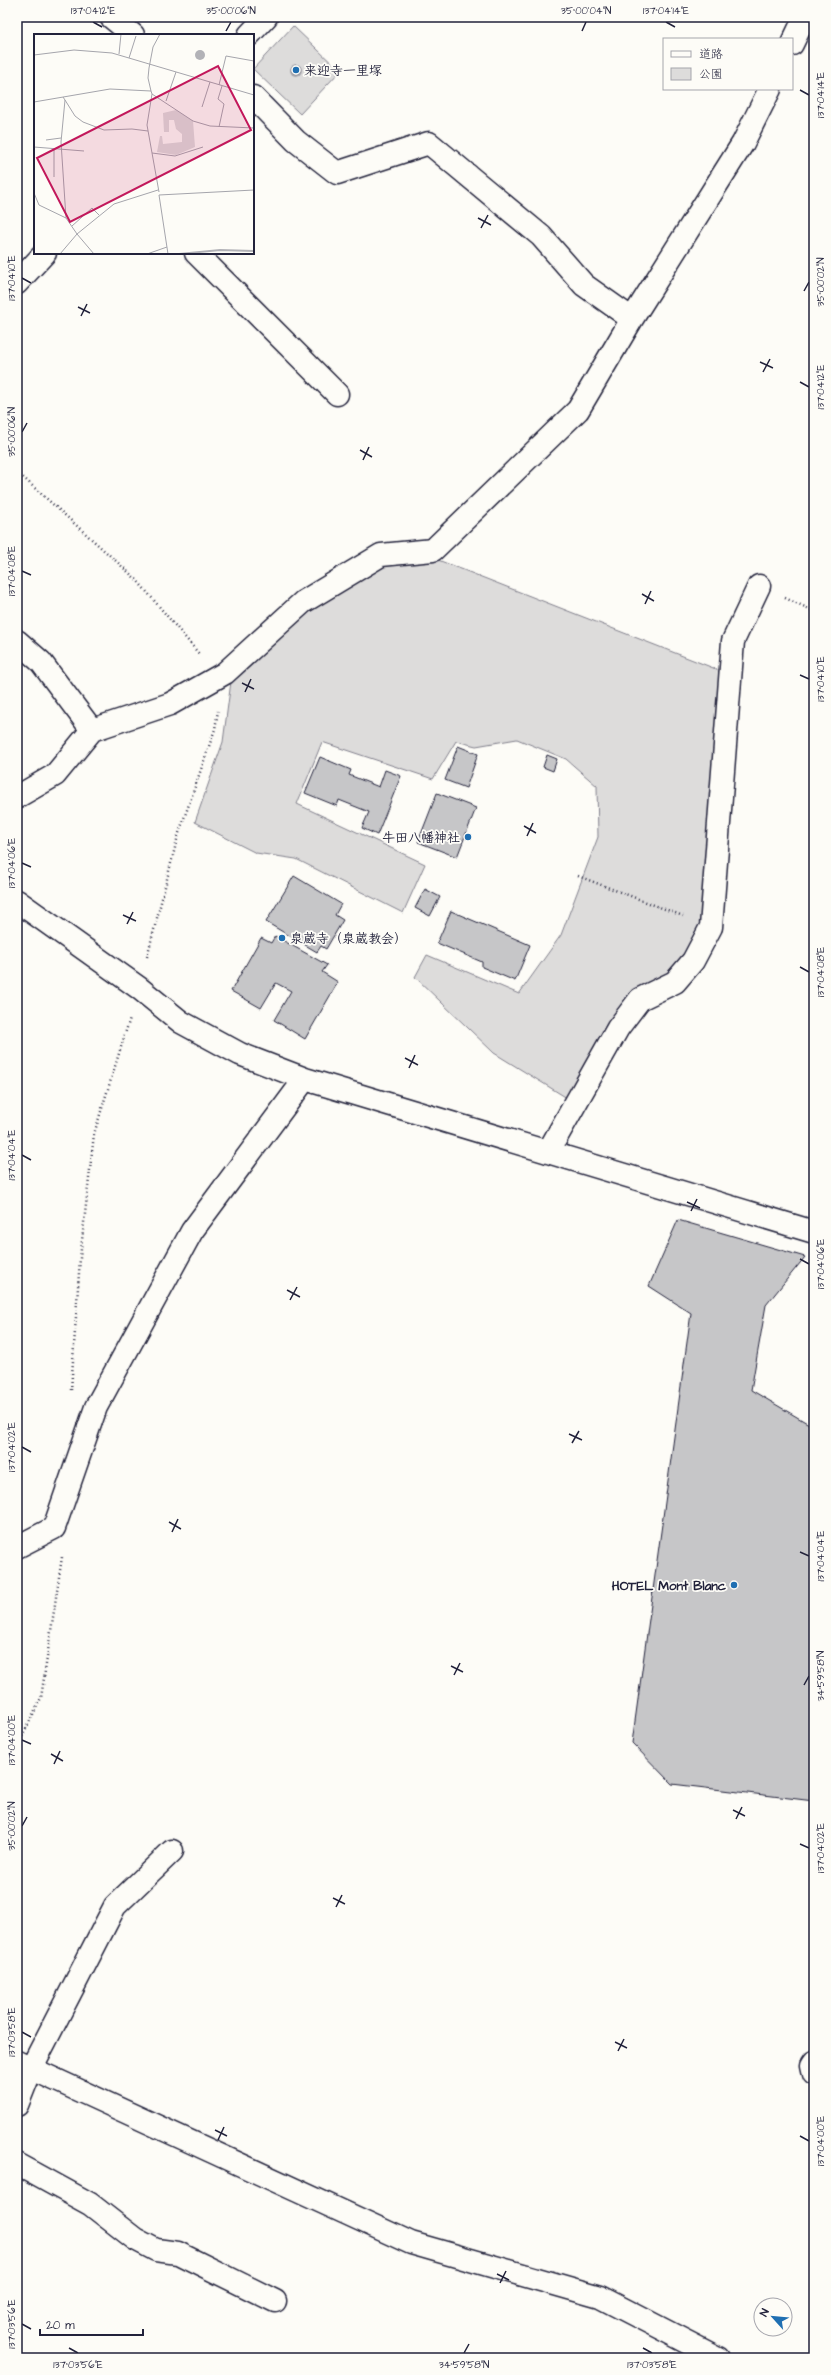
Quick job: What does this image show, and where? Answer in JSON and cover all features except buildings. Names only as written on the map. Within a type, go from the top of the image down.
[{"type":"street","points":[[111,17],[132,34]]},
{"type":"street","points":[[250,34],[266,17]]},
{"type":"street","points":[[793,42],[805,17]]},
{"type":"street","points":[[17,797],[55,776],[92,730],[170,704],[218,676],[303,602],[381,555],[433,550],[578,410],[632,319],[743,143],[770,90]]},
{"type":"street","points":[[254,98],[296,141],[337,173],[429,143],[541,236],[584,284],[632,319]]},
{"type":"street","points":[[17,283],[44,254]]},
{"type":"street","points":[[197,254],[337,394]]},
{"type":"street","points":[[548,1152],[618,1028],[640,999],[675,982],[693,961],[711,927],[733,641],[758,586]]},
{"type":"street","points":[[17,641],[41,662],[92,730]]},
{"type":"street","points":[[17,901],[139,988],[181,1022],[240,1054],[305,1079],[814,1232]]},
{"type":"street","points":[[17,1547],[54,1528],[96,1407],[192,1231],[305,1079]]},
{"type":"street","points":[[17,2105],[24,2064],[115,1906],[172,1851]]},
{"type":"street","points":[[814,2062],[812,2065],[814,2074]]},
{"type":"street","points":[[24,2064],[411,2243],[600,2297],[718,2358]]},
{"type":"street","points":[[17,2164],[90,2204],[135,2239],[156,2250],[178,2253],[275,2301]]},
{"type":"path","points":[[17,472],[136,579],[218,676],[221,686],[215,729],[178,836],[139,988],[94,1134],[80,1258],[70,1403],[91,1421]]},
{"type":"path","points":[[578,876],[711,927]]},
{"type":"path","points":[[17,1747],[41,1698],[62,1554],[54,1528]]},
{"type":"green space","name":"来迎寺一里塚","points":[[293,26],[340,71],[300,114],[254,70],[254,68]]},
{"type":"green space","name":"牛田八幡神社","points":[[438,560],[721,671],[700,934],[674,972],[567,1098],[494,1053],[415,977],[427,955],[519,994],[561,935],[598,837],[597,786],[566,759],[517,739],[476,746],[456,741],[433,779],[322,742],[297,804],[425,864],[403,913],[296,859],[256,853],[195,822],[223,742],[232,674],[318,600],[388,565]]},
{"type":"place","name":"来迎寺一里塚","points":[[296,70]]},
{"type":"place","name":"牛田八幡神社","points":[[468,837]]},
{"type":"place","name":"泉蔵寺（泉蔵教会）","points":[[282,938]]},
{"type":"place","name":"HOTEL Mont Blanc","points":[[734,1585]]}]
